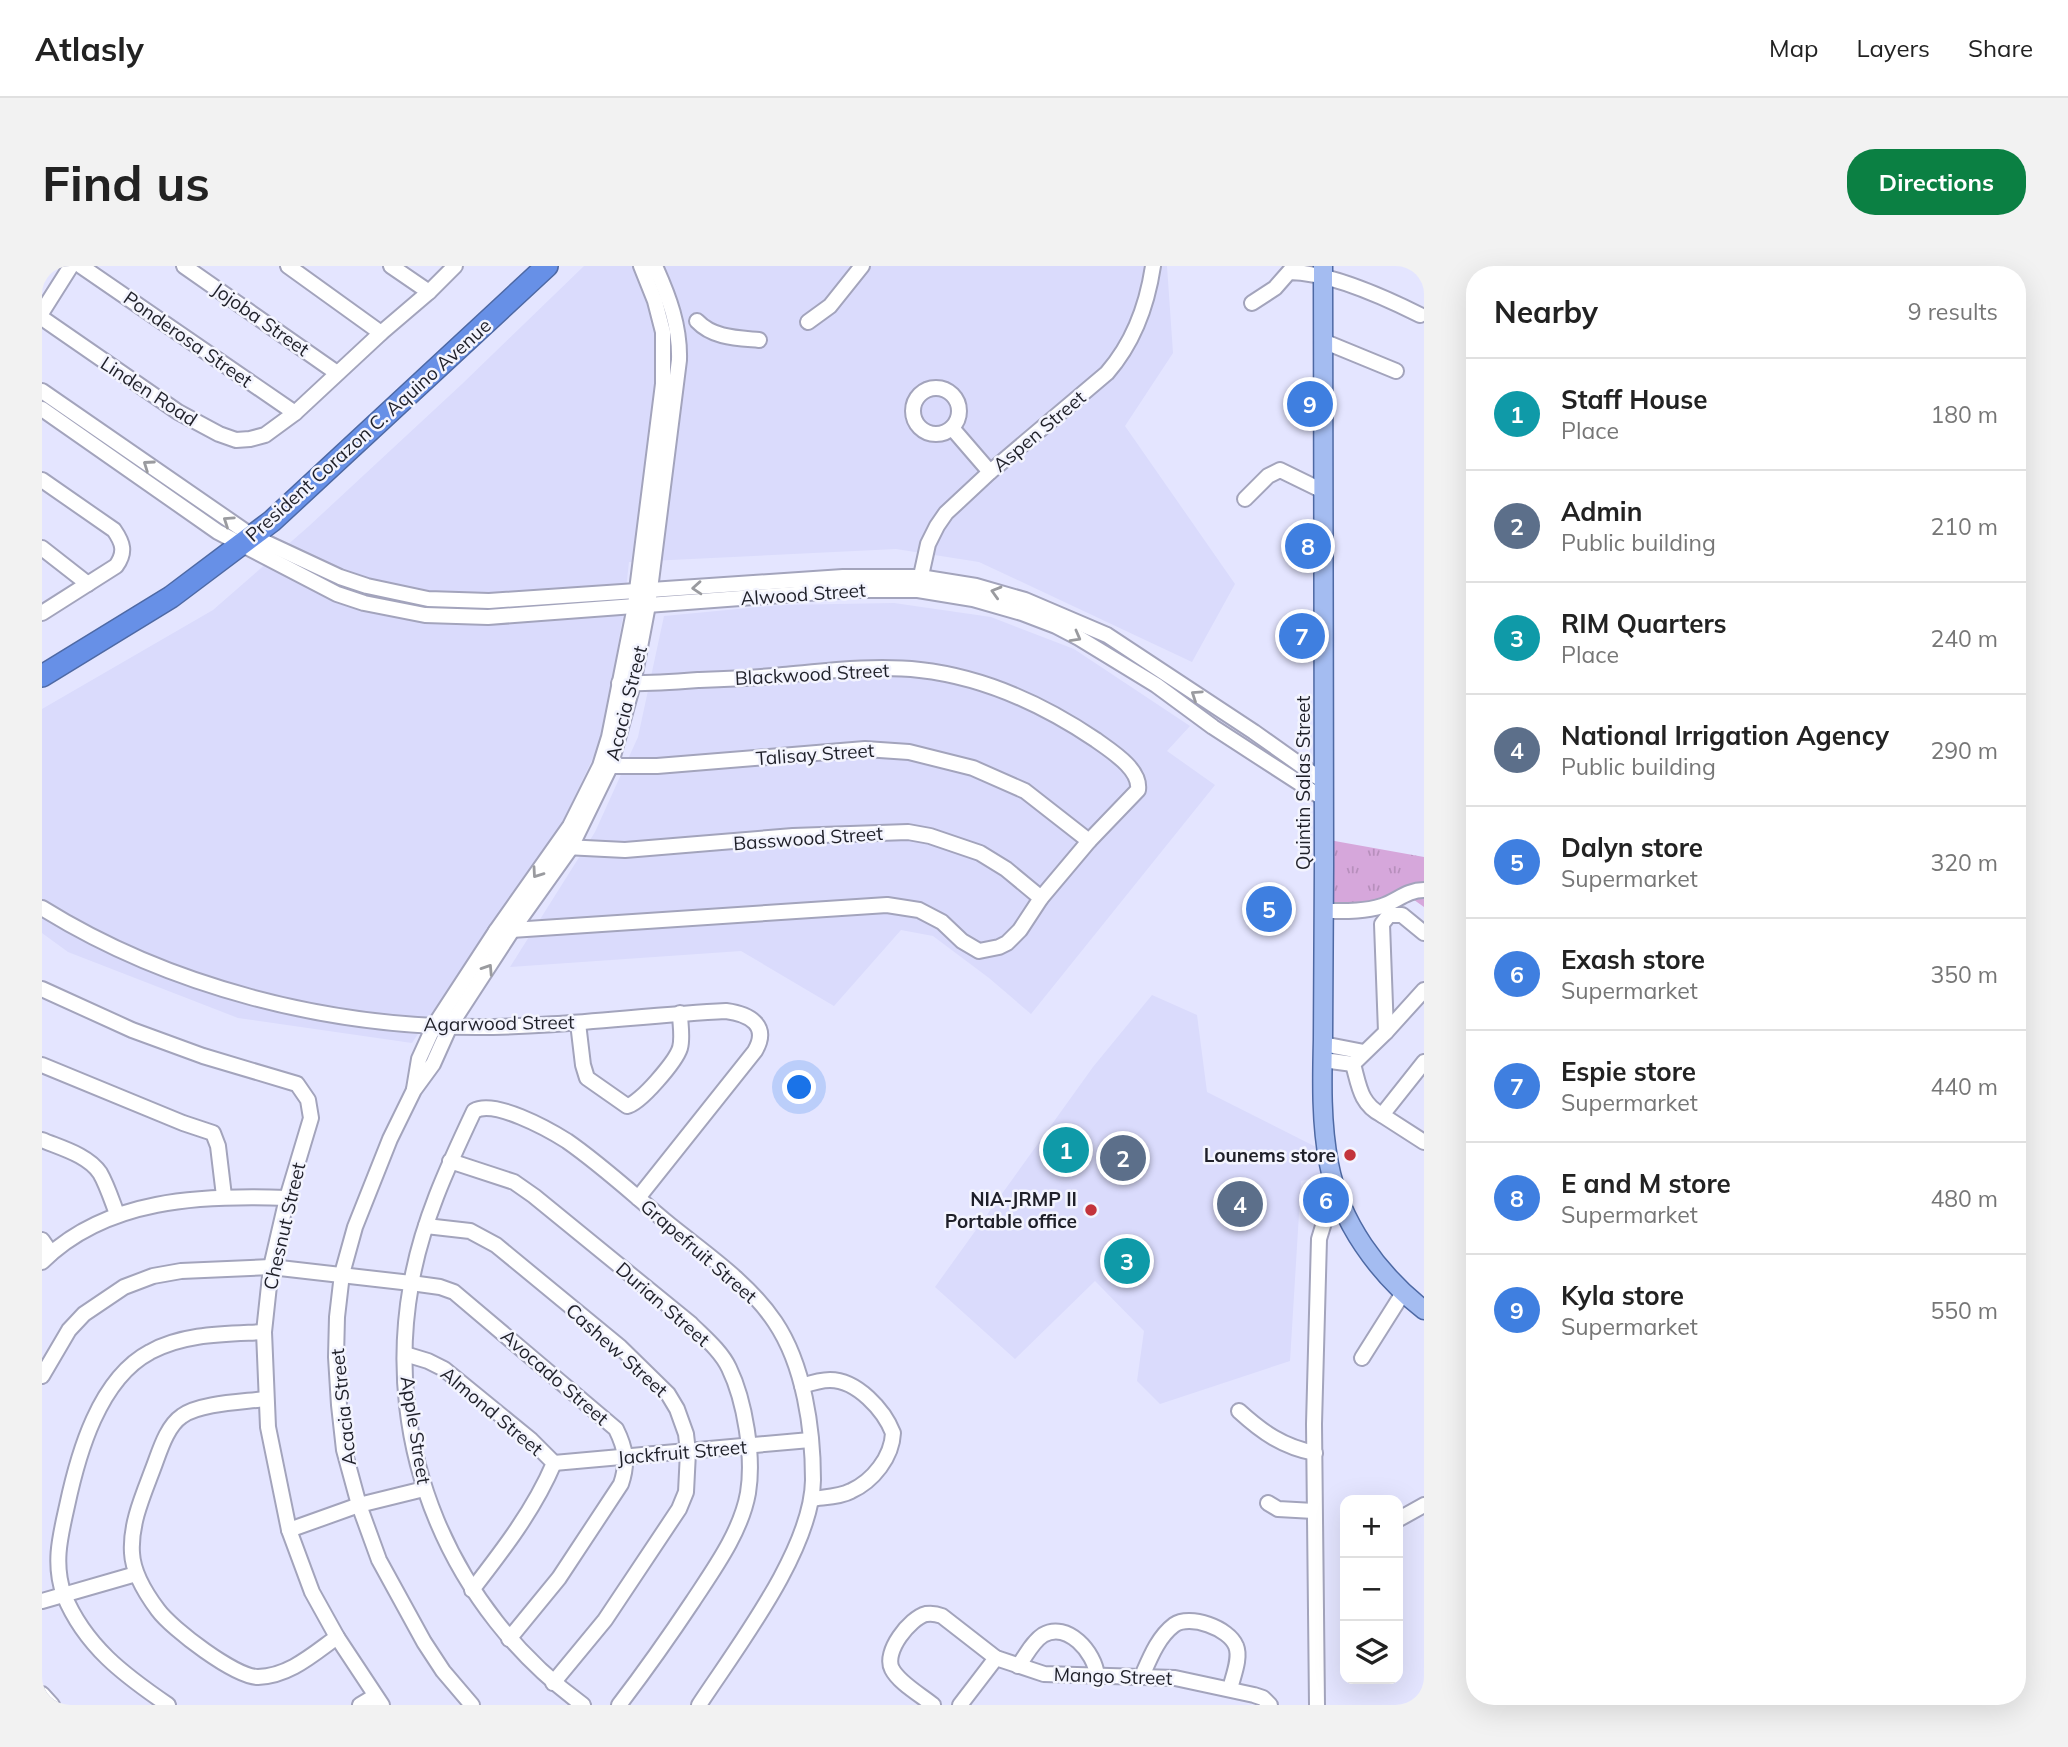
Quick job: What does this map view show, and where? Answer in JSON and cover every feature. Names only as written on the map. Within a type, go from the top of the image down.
[{"type":"highway","name":"President Corazon C. Aquino Avenue","points":[[42,677],[172,597],[272,521],[547,266]]},
{"type":"main road","name":"Quintin Salas Street","points":[[1323,271],[1323,1052],[1329,1165],[1339,1197],[1368,1254],[1403,1293],[1424,1310]]},
{"type":"street","points":[[42,312],[71,266]]},
{"type":"street","name":"Ponderosa Street","points":[[81,266],[295,413]]},
{"type":"street","name":"Jojoba Street","points":[[184,266],[337,373]]},
{"type":"street","points":[[288,266],[381,333]]},
{"type":"street","points":[[391,266],[429,292]]},
{"type":"street","points":[[295,413],[455,266]]},
{"type":"street","name":"Acacia Street","points":[[641,266],[657,310],[664,349],[642,599]]},
{"type":"street","name":"Acacia Street","points":[[467,1704],[424,1642],[398,1596],[379,1560],[359,1505],[344,1450],[336,1357],[342,1274],[359,1215],[390,1139],[414,1090],[433,1064],[450,1026],[564,847],[570,826],[605,767],[609,737],[626,683],[642,599],[680,352],[674,312],[655,266]]},
{"type":"street","points":[[808,322],[830,306],[862,266]]},
{"type":"street","name":"Aspen Street","points":[[919,583],[928,544],[937,526],[956,502],[1107,373],[1124,354],[1136,330],[1153,266]]},
{"type":"street","points":[[1252,303],[1275,288],[1285,269],[1323,271],[1420,315]]},
{"type":"street","name":"Linden Road","points":[[42,318],[178,412],[219,434],[236,440],[265,435],[295,413]]},
{"type":"street","points":[[697,321],[704,329],[715,334],[759,340]]},
{"type":"street","points":[[1323,341],[1396,371]]},
{"type":"street","points":[[42,391],[246,541]]},
{"type":"street","points":[[42,409],[246,541]]},
{"type":"street","points":[[951,428],[990,472]]},
{"type":"street","points":[[1245,499],[1268,476],[1280,470],[1323,491]]},
{"type":"street","points":[[42,480],[114,530],[121,540],[122,558],[116,566],[43,611]]},
{"type":"street","name":"Alwood Street","points":[[246,541],[337,594],[364,603],[425,615],[488,617],[642,599],[848,590],[919,583],[976,586],[1025,600],[1107,635],[1254,732],[1324,790]]},
{"type":"street","points":[[42,548],[88,584]]},
{"type":"street","name":"Alwood Street","points":[[919,583],[1022,613],[1056,626],[1156,685],[1244,747],[1324,790]]},
{"type":"street","name":"Blackwood Street","points":[[626,683],[873,668],[920,670],[951,675],[1002,690],[1069,722],[1134,773],[1139,783],[1134,796],[1090,841]]},
{"type":"street","points":[[1244,747],[1254,732]]},
{"type":"street","name":"Talisay Street","points":[[605,767],[657,766],[865,749],[909,752],[973,768],[1025,791],[1090,841]]},
{"type":"street","name":"Basswood Street","points":[[564,847],[625,850],[793,836],[908,832],[930,835],[980,853],[1006,869],[1041,898]]},
{"type":"street","points":[[496,930],[887,905],[919,910],[942,922],[970,947],[987,951],[1007,943],[1020,930],[1041,898],[1090,841]]},
{"type":"street","name":"Acacia Street","points":[[414,1090],[419,1059],[434,1026],[496,930],[564,847]]},
{"type":"street","points":[[1324,911],[1362,911],[1383,906],[1412,890],[1424,890]]},
{"type":"street","name":"Agarwood Street","points":[[42,908],[107,945],[217,987],[323,1013],[434,1026],[578,1023],[726,1011],[745,1015],[758,1028],[760,1041],[638,1198]]},
{"type":"street","points":[[1385,1031],[1382,924],[1389,915],[1402,915],[1424,933]]},
{"type":"street","name":"Chesnut Street","points":[[42,989],[132,1030],[203,1056],[297,1084],[308,1100],[311,1118],[287,1198],[271,1267],[264,1332],[265,1399],[271,1450],[289,1530],[312,1592],[337,1637],[378,1700]]},
{"type":"street","points":[[1353,1064],[1424,989]]},
{"type":"street","points":[[578,1023],[587,1078],[621,1104],[632,1106],[642,1098],[677,1055],[681,1043],[680,1013]]},
{"type":"street","points":[[1323,1052],[1364,1052]]},
{"type":"street","points":[[1323,1052],[1353,1064]]},
{"type":"street","points":[[1382,1115],[1424,1062]]},
{"type":"street","points":[[1353,1064],[1366,1105],[1423,1140]]},
{"type":"street","points":[[42,1065],[213,1133],[218,1146],[224,1196]]},
{"type":"street","name":"Grapefruit Street","points":[[474,1111],[484,1107],[499,1109],[547,1130],[576,1149],[747,1288],[780,1330],[790,1349],[802,1386],[810,1440],[812,1499],[794,1550],[764,1605],[699,1705]]},
{"type":"street","name":"Apple Street","points":[[474,1111],[450,1161],[426,1226],[411,1283],[405,1354],[410,1417],[424,1489],[446,1545],[472,1590],[509,1639],[553,1683],[583,1705]]},
{"type":"street","points":[[42,1140],[84,1158],[93,1165],[100,1173],[117,1214]]},
{"type":"street","name":"Durian Street","points":[[450,1161],[514,1182],[705,1338],[729,1368],[743,1407],[749,1446],[748,1493],[741,1515],[725,1550],[657,1655],[619,1705]]},
{"type":"street","points":[[42,1240],[47,1257],[76,1235],[117,1214],[156,1205],[224,1196],[287,1198]]},
{"type":"street","points":[[1317,1705],[1314,1511],[1319,1238],[1326,1216],[1339,1197]]},
{"type":"street","name":"Cashew Street","points":[[426,1226],[470,1231],[496,1245],[620,1347],[673,1400],[686,1433],[686,1492],[679,1509],[606,1620],[553,1683]]},
{"type":"street","name":"Avocado Street","points":[[42,1376],[69,1330],[84,1314],[124,1287],[153,1276],[181,1271],[271,1267],[440,1287],[454,1292],[615,1429],[626,1457]]},
{"type":"street","points":[[1362,1358],[1403,1293]]},
{"type":"street","points":[[168,1705],[133,1681],[96,1649],[75,1618],[64,1593],[57,1561],[58,1545],[76,1465],[88,1431],[101,1406],[117,1382],[150,1352],[175,1342],[215,1335],[264,1332]]},
{"type":"street","name":"Almond Street","points":[[405,1354],[444,1369],[510,1422],[554,1463],[546,1482],[509,1544],[472,1590]]},
{"type":"street","points":[[802,1386],[830,1380],[844,1382],[874,1404],[893,1433],[889,1455],[869,1478],[851,1491],[812,1499]]},
{"type":"street","points":[[265,1399],[198,1409],[184,1414],[173,1424],[141,1501],[135,1524],[132,1553],[136,1574],[159,1612],[223,1663],[247,1676],[283,1674],[337,1637]]},
{"type":"street","points":[[1239,1411],[1271,1438],[1297,1450],[1315,1453]]},
{"type":"street","name":"Jackfruit Street","points":[[554,1463],[810,1440]]},
{"type":"street","points":[[509,1639],[559,1578],[621,1484],[626,1457]]},
{"type":"street","points":[[289,1530],[359,1505],[424,1489]]},
{"type":"street","points":[[1268,1503],[1283,1509],[1314,1511]]},
{"type":"street","points":[[1403,1517],[1424,1505]]},
{"type":"street","points":[[42,1601],[136,1574]]},
{"type":"street","name":"Mango Street","points":[[933,1705],[898,1677],[890,1663],[891,1649],[919,1617],[934,1613],[942,1616],[996,1658],[1018,1667],[1044,1674],[1175,1678],[1264,1698],[1270,1705]]},
{"type":"street","points":[[1142,1676],[1172,1626],[1191,1620],[1211,1626],[1233,1641],[1237,1660],[1230,1689]]},
{"type":"street","points":[[1018,1667],[1034,1643],[1045,1634],[1056,1631],[1073,1638],[1086,1648],[1094,1658],[1097,1676]]},
{"type":"street","points":[[960,1705],[996,1658]]},
{"type":"street","points":[[42,1695],[52,1705]]},
{"type":"street","points":[[360,1705],[378,1700]]},
{"type":"shaded area","points":[[584,266],[1167,266],[1173,353],[1125,426],[1235,584],[1192,662],[979,562],[896,549],[629,562],[623,616],[602,739],[560,827],[412,1043],[238,1018],[68,952],[42,933],[42,709],[213,610],[309,526]]},
{"type":"shaded area","points":[[894,603],[991,617],[1074,649],[1190,726],[1167,751],[1215,785],[1031,1014],[933,936],[901,930],[834,1006],[741,951],[510,967],[595,832],[638,737],[664,616],[781,605]]},
{"type":"shaded area","points":[[1152,995],[1197,1015],[1207,1092],[1316,1147],[1322,1176],[1301,1181],[1290,1361],[1160,1404],[1137,1381],[1144,1331],[1095,1281],[1015,1359],[935,1287],[1093,1067]]},
{"type":"green space","points":[[1329,840],[1424,857],[1424,907],[1403,892],[1388,909],[1371,916],[1330,916]]},
{"type":"place","name":"Kyla store","points":[[1310,404]]},
{"type":"place","name":"E and M store","points":[[1308,546]]},
{"type":"place","name":"Espie store","points":[[1302,636]]},
{"type":"place","name":"Dalyn store","points":[[1269,909]]},
{"type":"place","name":"Staff House","points":[[1066,1150]]},
{"type":"place","name":"Lounems store","points":[[1350,1155]]},
{"type":"place","name":"Admin","points":[[1123,1158]]},
{"type":"place","name":"Exash store","points":[[1326,1200]]},
{"type":"place","name":"National Irrigation Agency","points":[[1240,1204]]},
{"type":"place","name":"NIA-JRMP II Portable office","points":[[1091,1210]]},
{"type":"place","name":"RIM Quarters","points":[[1127,1261]]}]
